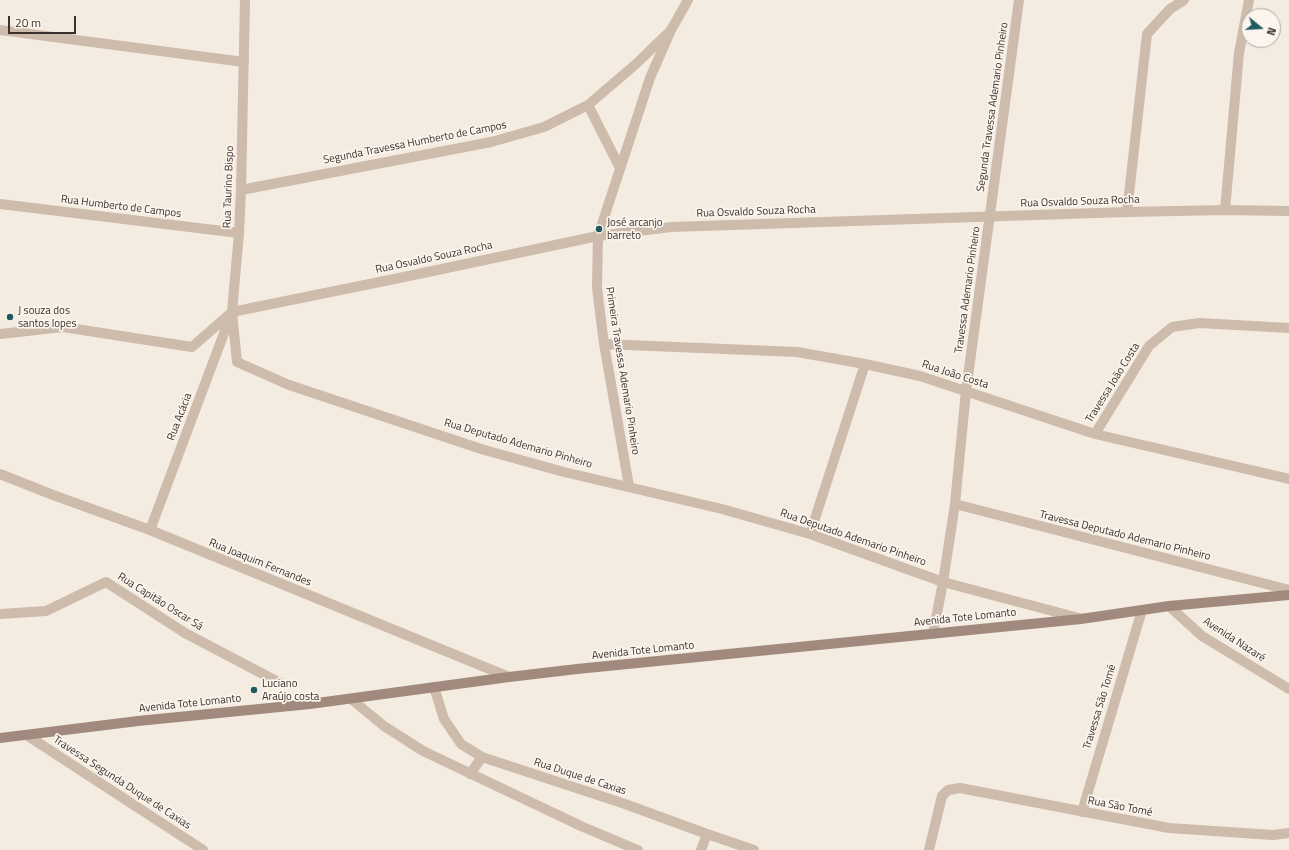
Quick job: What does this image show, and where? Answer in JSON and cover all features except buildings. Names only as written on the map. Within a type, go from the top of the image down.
[{"type":"main road","name":"Avenida Tote Lomanto","points":[[0,738],[28,736],[138,721],[310,704],[509,677],[1081,619],[1169,606],[1289,594]]},
{"type":"street","name":"Rua Taurino Bispo","points":[[232,312],[241,190],[245,0]]},
{"type":"street","name":"Segunda Travessa Humberto de Campos","points":[[598,236],[650,78],[671,30],[688,0]]},
{"type":"street","name":"Segunda Travessa Ademario Pinheiro","points":[[990,217],[1019,0]]},
{"type":"street","points":[[1127,212],[1147,34],[1170,9],[1184,0]]},
{"type":"street","points":[[1225,210],[1239,53],[1249,0]]},
{"type":"street","points":[[0,30],[244,62]]},
{"type":"street","name":"Segunda Travessa Humberto de Campos","points":[[241,190],[491,142],[544,127],[588,105],[636,64],[671,30]]},
{"type":"street","points":[[588,105],[620,168]]},
{"type":"street","name":"Rua Humberto de Campos","points":[[0,204],[239,233]]},
{"type":"street","name":"Rua Osvaldo Souza Rocha","points":[[232,312],[598,236],[671,227],[1127,212],[1225,210],[1289,211]]},
{"type":"street","name":"Travessa Ademario Pinheiro","points":[[933,634],[955,504],[966,391],[990,217]]},
{"type":"street","name":"Primeira Travessa Ademario Pinheiro","points":[[598,236],[596,288],[604,344],[629,486]]},
{"type":"street","points":[[0,334],[63,327],[192,347],[232,312]]},
{"type":"street","name":"Rua Deputado Ademario Pinheiro","points":[[232,312],[237,362],[289,385],[481,449],[564,472],[722,509],[810,534],[943,582],[1081,619]]},
{"type":"street","name":"Rua Acácia","points":[[150,530],[232,312]]},
{"type":"street","name":"Travessa João Costa","points":[[1095,434],[1149,346],[1172,327],[1199,323],[1289,328]]},
{"type":"street","name":"Rua João Costa","points":[[604,344],[797,352],[865,364],[920,376],[1095,434],[1289,479]]},
{"type":"street","points":[[810,534],[865,364]]},
{"type":"street","name":"Rua Joaquim Fernandes","points":[[0,474],[150,530],[509,677]]},
{"type":"street","name":"Travessa Deputado Ademario Pinheiro","points":[[955,504],[1289,590]]},
{"type":"street","name":"Rua Capitão Oscar Sá","points":[[0,614],[46,611],[106,582],[186,633],[280,683]]},
{"type":"street","name":"Avenida Nazaré","points":[[1169,606],[1202,636],[1289,689]]},
{"type":"street","name":"Travessa São Tomé","points":[[1082,812],[1142,610]]},
{"type":"street","name":"Rua Duque de Caxias","points":[[434,687],[444,719],[456,738],[461,744],[482,757],[625,804],[754,850]]},
{"type":"street","points":[[351,699],[384,726],[423,751],[583,827],[638,850]]},
{"type":"street","name":"Travessa Segunda Duque de Caxias","points":[[28,736],[203,850]]},
{"type":"street","points":[[470,774],[482,757]]},
{"type":"street","name":"Rua São Tomé","points":[[929,850],[942,796],[948,790],[960,788],[1169,828],[1273,835],[1289,833]]},
{"type":"street","points":[[700,850],[707,834]]},
{"type":"place","name":"José arcanjo barreto","points":[[599,229]]},
{"type":"place","name":"J souza dos santos lopes","points":[[10,317]]},
{"type":"place","name":"Luciano Araújo costa","points":[[254,690]]}]
